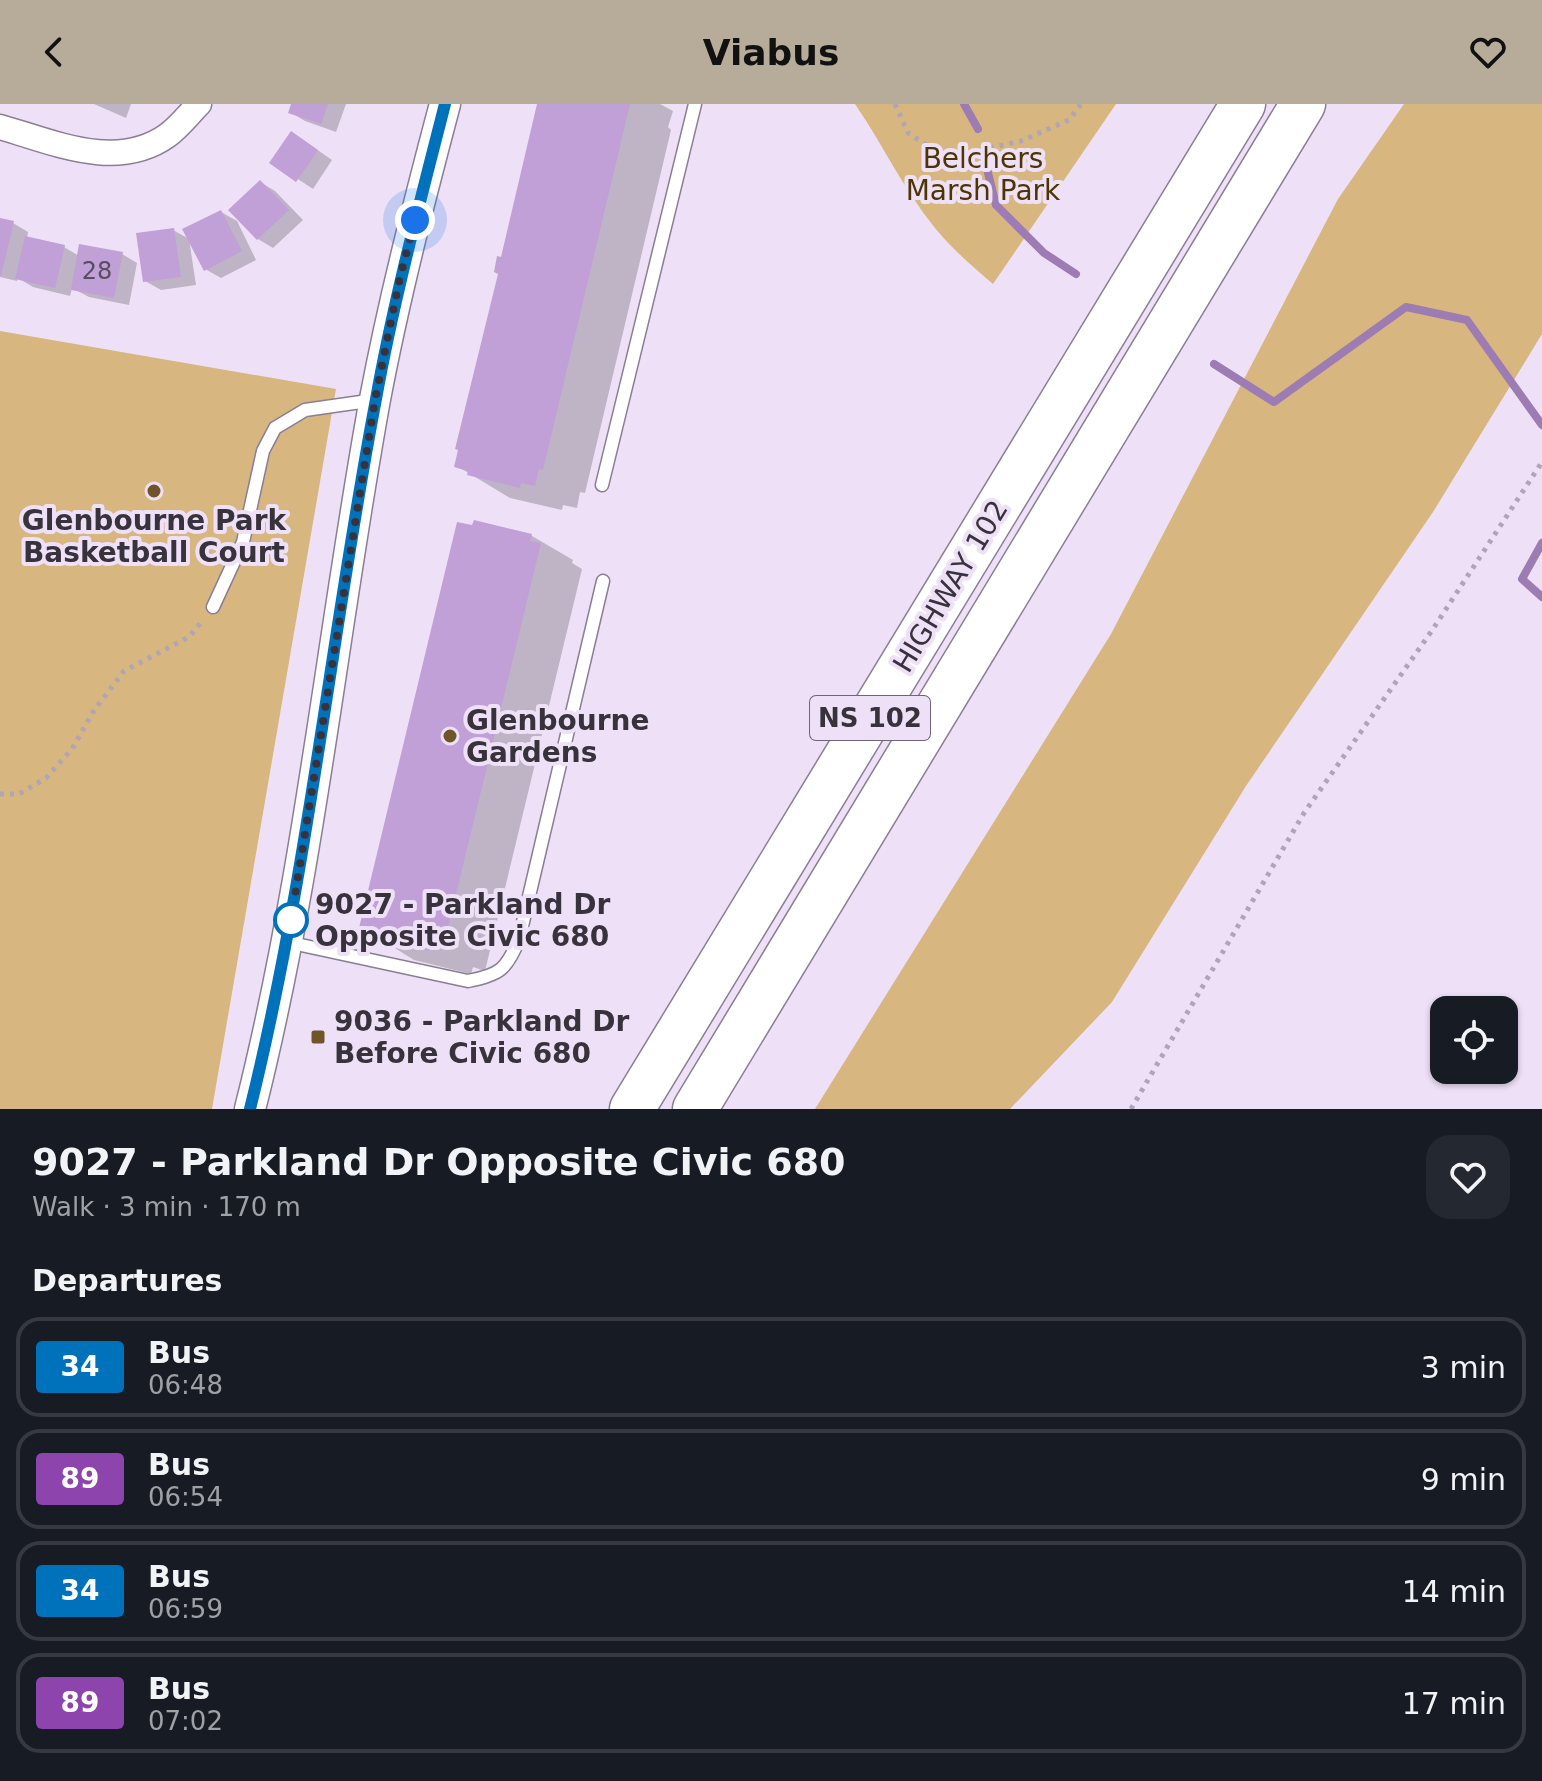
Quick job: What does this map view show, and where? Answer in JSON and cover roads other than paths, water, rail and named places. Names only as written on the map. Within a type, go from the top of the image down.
[{"type":"highway","name":"HIGHWAY 102","points":[[632,1109],[1243,104]]},
{"type":"highway","name":"HIGHWAY 102","points":[[695,1109],[1303,104]]},
{"type":"street","points":[[0,127],[89,152],[132,153],[167,135],[199,104]]},
{"type":"street","points":[[250,1109],[287,942],[375,400],[400,277],[445,104]]},
{"type":"lane","points":[[602,485],[695,104]]},
{"type":"lane","points":[[213,607],[243,542],[263,451],[275,428],[305,410],[375,400]]},
{"type":"lane","points":[[287,942],[468,981],[492,977],[509,963],[519,939],[603,581]]},
{"type":"waterway","points":[[964,104],[978,129]]},
{"type":"waterway","points":[[986,165],[996,205],[1044,253],[1076,274]]},
{"type":"waterway","points":[[1214,364],[1274,402],[1406,307],[1467,320],[1542,425]]},
{"type":"waterway","points":[[1542,543],[1522,579],[1542,597]]},
{"type":"place","name":"Glenbourne Park Basketball Court","points":[[154,491]]},
{"type":"place","name":"Glenbourne Gardens","points":[[450,736]]},
{"type":"place","name":"9027 - Parkland Dr Opposite Civic 680","points":[[291,920]]},
{"type":"place","name":"9036 - Parkland Dr Before Civic 680","points":[[318,1037]]},
{"type":"park label","name":"Belchers Marsh Park","points":[[983,174]]}]
